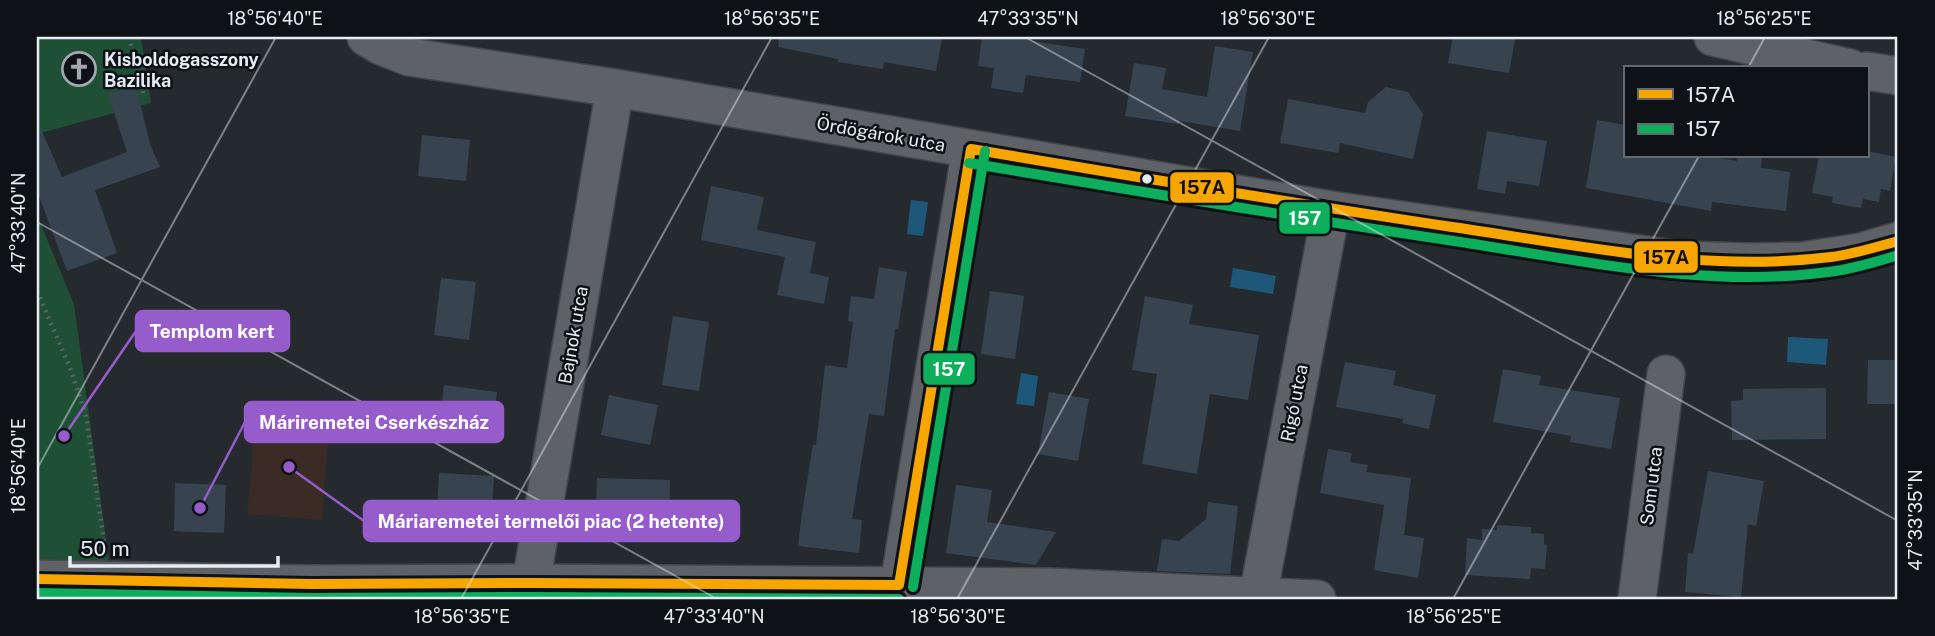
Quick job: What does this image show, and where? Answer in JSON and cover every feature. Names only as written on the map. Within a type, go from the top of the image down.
[{"type":"street","name":"Ördögárok utca","points":[[366,37],[409,57],[615,88],[1331,209],[1681,260],[1802,261],[1861,252],[1898,241]]},
{"type":"street","points":[[1719,37],[1842,66]]},
{"type":"street","points":[[1868,71],[1898,76]]},
{"type":"street","name":"Bajnok utca","points":[[532,591],[615,88]]},
{"type":"street","points":[[899,585],[971,149]]},
{"type":"street","name":"Rigó utca","points":[[1258,596],[1331,209]]},
{"type":"street","name":"Som utca","points":[[1637,599],[1666,374]]},
{"type":"street","points":[[37,579],[532,591],[899,585],[1049,593],[1317,599]]},
{"type":"path","points":[[129,37],[143,93]]},
{"type":"path","points":[[37,291],[71,370],[86,416],[109,580]]},
{"type":"shaded area","points":[[256,414],[330,420],[322,520],[247,514]]},
{"type":"green space","points":[[37,37],[141,37],[151,103],[37,134]]},
{"type":"green space","points":[[37,215],[74,304],[110,568],[37,568]]},
{"type":"water","points":[[911,200],[928,202],[923,236],[907,234]]},
{"type":"water","points":[[1233,268],[1276,276],[1273,294],[1230,287]]},
{"type":"water","points":[[1788,337],[1828,339],[1826,365],[1787,362]]},
{"type":"water","points":[[1021,373],[1038,376],[1034,406],[1016,404]]},
{"type":"building","points":[[779,37],[942,39],[936,71],[884,62],[883,69],[838,62],[838,59],[778,47]]},
{"type":"building","points":[[982,37],[1032,37],[1031,41],[1085,49],[1080,82],[1026,75],[1023,93],[991,88],[994,68],[978,66]]},
{"type":"building","points":[[1453,37],[1515,39],[1509,73],[1448,63]]},
{"type":"building","points":[[1215,46],[1253,52],[1240,131],[1180,121],[1179,124],[1125,116],[1134,63],[1166,68],[1162,89],[1207,97]]},
{"type":"building","points":[[136,86],[150,144],[160,167],[95,190],[117,253],[67,271],[37,191],[37,120],[62,177],[127,152],[108,94]]},
{"type":"building","points":[[1386,87],[1408,92],[1423,114],[1413,159],[1340,143],[1338,153],[1280,143],[1288,99],[1365,113],[1368,102]]},
{"type":"building","points":[[1597,120],[1624,125],[1624,158],[1719,158],[1737,161],[1738,158],[1762,158],[1761,168],[1790,172],[1786,211],[1712,202],[1711,211],[1586,188]]},
{"type":"building","points":[[1487,131],[1547,141],[1539,186],[1507,181],[1505,194],[1477,189]]},
{"type":"building","points":[[422,135],[470,140],[466,181],[418,176]]},
{"type":"building","points":[[1868,151],[1896,157],[1890,191],[1881,189],[1879,202],[1863,199],[1861,208],[1832,203],[1833,197],[1812,193],[1819,158],[1868,158]]},
{"type":"building","points":[[711,186],[764,197],[757,230],[816,242],[810,273],[829,277],[824,304],[777,295],[785,257],[701,240]]},
{"type":"building","points":[[879,267],[907,272],[898,329],[895,329],[884,416],[869,414],[852,519],[862,520],[859,553],[798,546],[813,444],[816,445],[825,365],[847,368],[853,322],[848,321],[851,296],[874,299]]},
{"type":"building","points":[[441,278],[476,282],[469,340],[434,335]]},
{"type":"building","points":[[990,291],[1024,296],[1015,359],[981,354]]},
{"type":"building","points":[[1145,296],[1193,305],[1189,324],[1259,335],[1248,400],[1210,394],[1197,474],[1142,464],[1157,374],[1132,370]]},
{"type":"building","points":[[673,316],[709,322],[699,391],[662,385]]},
{"type":"building","points":[[1868,360],[1898,360],[1898,404],[1867,404]]},
{"type":"building","points":[[1345,362],[1396,371],[1393,385],[1436,395],[1429,429],[1402,423],[1403,419],[1336,407]]},
{"type":"building","points":[[1503,369],[1541,376],[1539,385],[1620,398],[1611,449],[1570,442],[1571,436],[1493,422]]},
{"type":"building","points":[[444,385],[497,392],[493,426],[440,420]]},
{"type":"building","points":[[1826,388],[1826,439],[1732,440],[1731,401],[1743,400],[1743,389]]},
{"type":"building","points":[[1049,392],[1089,399],[1078,461],[1038,454]]},
{"type":"building","points":[[609,395],[658,405],[650,445],[601,435]]},
{"type":"building","points":[[1328,449],[1352,453],[1350,462],[1368,465],[1366,472],[1411,478],[1404,535],[1424,538],[1418,578],[1374,570],[1384,505],[1320,493]]},
{"type":"building","points":[[1708,471],[1764,481],[1756,526],[1748,524],[1741,597],[1685,592],[1688,553],[1693,554]]},
{"type":"building","points":[[439,473],[494,476],[492,509],[469,507],[467,534],[436,531]]},
{"type":"building","points":[[597,478],[670,480],[669,540],[595,537]]},
{"type":"building","points":[[175,483],[226,485],[224,533],[174,531]]},
{"type":"building","points":[[956,485],[992,490],[987,522],[1056,532],[1036,565],[946,553]]},
{"type":"building","points":[[1208,502],[1238,506],[1230,574],[1157,571],[1162,539],[1179,541],[1206,519]]},
{"type":"building","points":[[1497,525],[1531,527],[1531,533],[1544,534],[1544,544],[1547,545],[1545,569],[1531,568],[1530,579],[1465,575],[1467,538],[1482,540],[1482,529],[1497,530]]},
{"type":"transit line","name":"157A","points":[[971,149],[1641,255],[1736,262],[1783,261],[1840,256],[1898,241]]},
{"type":"transit line","name":"157A","points":[[899,585],[971,149]]},
{"type":"transit line","name":"157","points":[[913,587],[985,151]]},
{"type":"transit line","name":"157","points":[[969,163],[1598,264],[1696,275],[1794,276],[1842,270],[1898,255]]},
{"type":"transit line","name":"157A","points":[[37,579],[312,584],[899,585]]},
{"type":"transit line","name":"157","points":[[37,593],[312,598],[899,599]]},
{"type":"place","name":"Kisboldogasszony Bazilika","points":[[79,69]]},
{"type":"place","name":"Templom kert","points":[[64,436]]},
{"type":"place","name":"Máriaremetei termelői piac (2 hetente)","points":[[289,467]]},
{"type":"place","name":"Máriremetei Cserkészház","points":[[200,508]]}]
